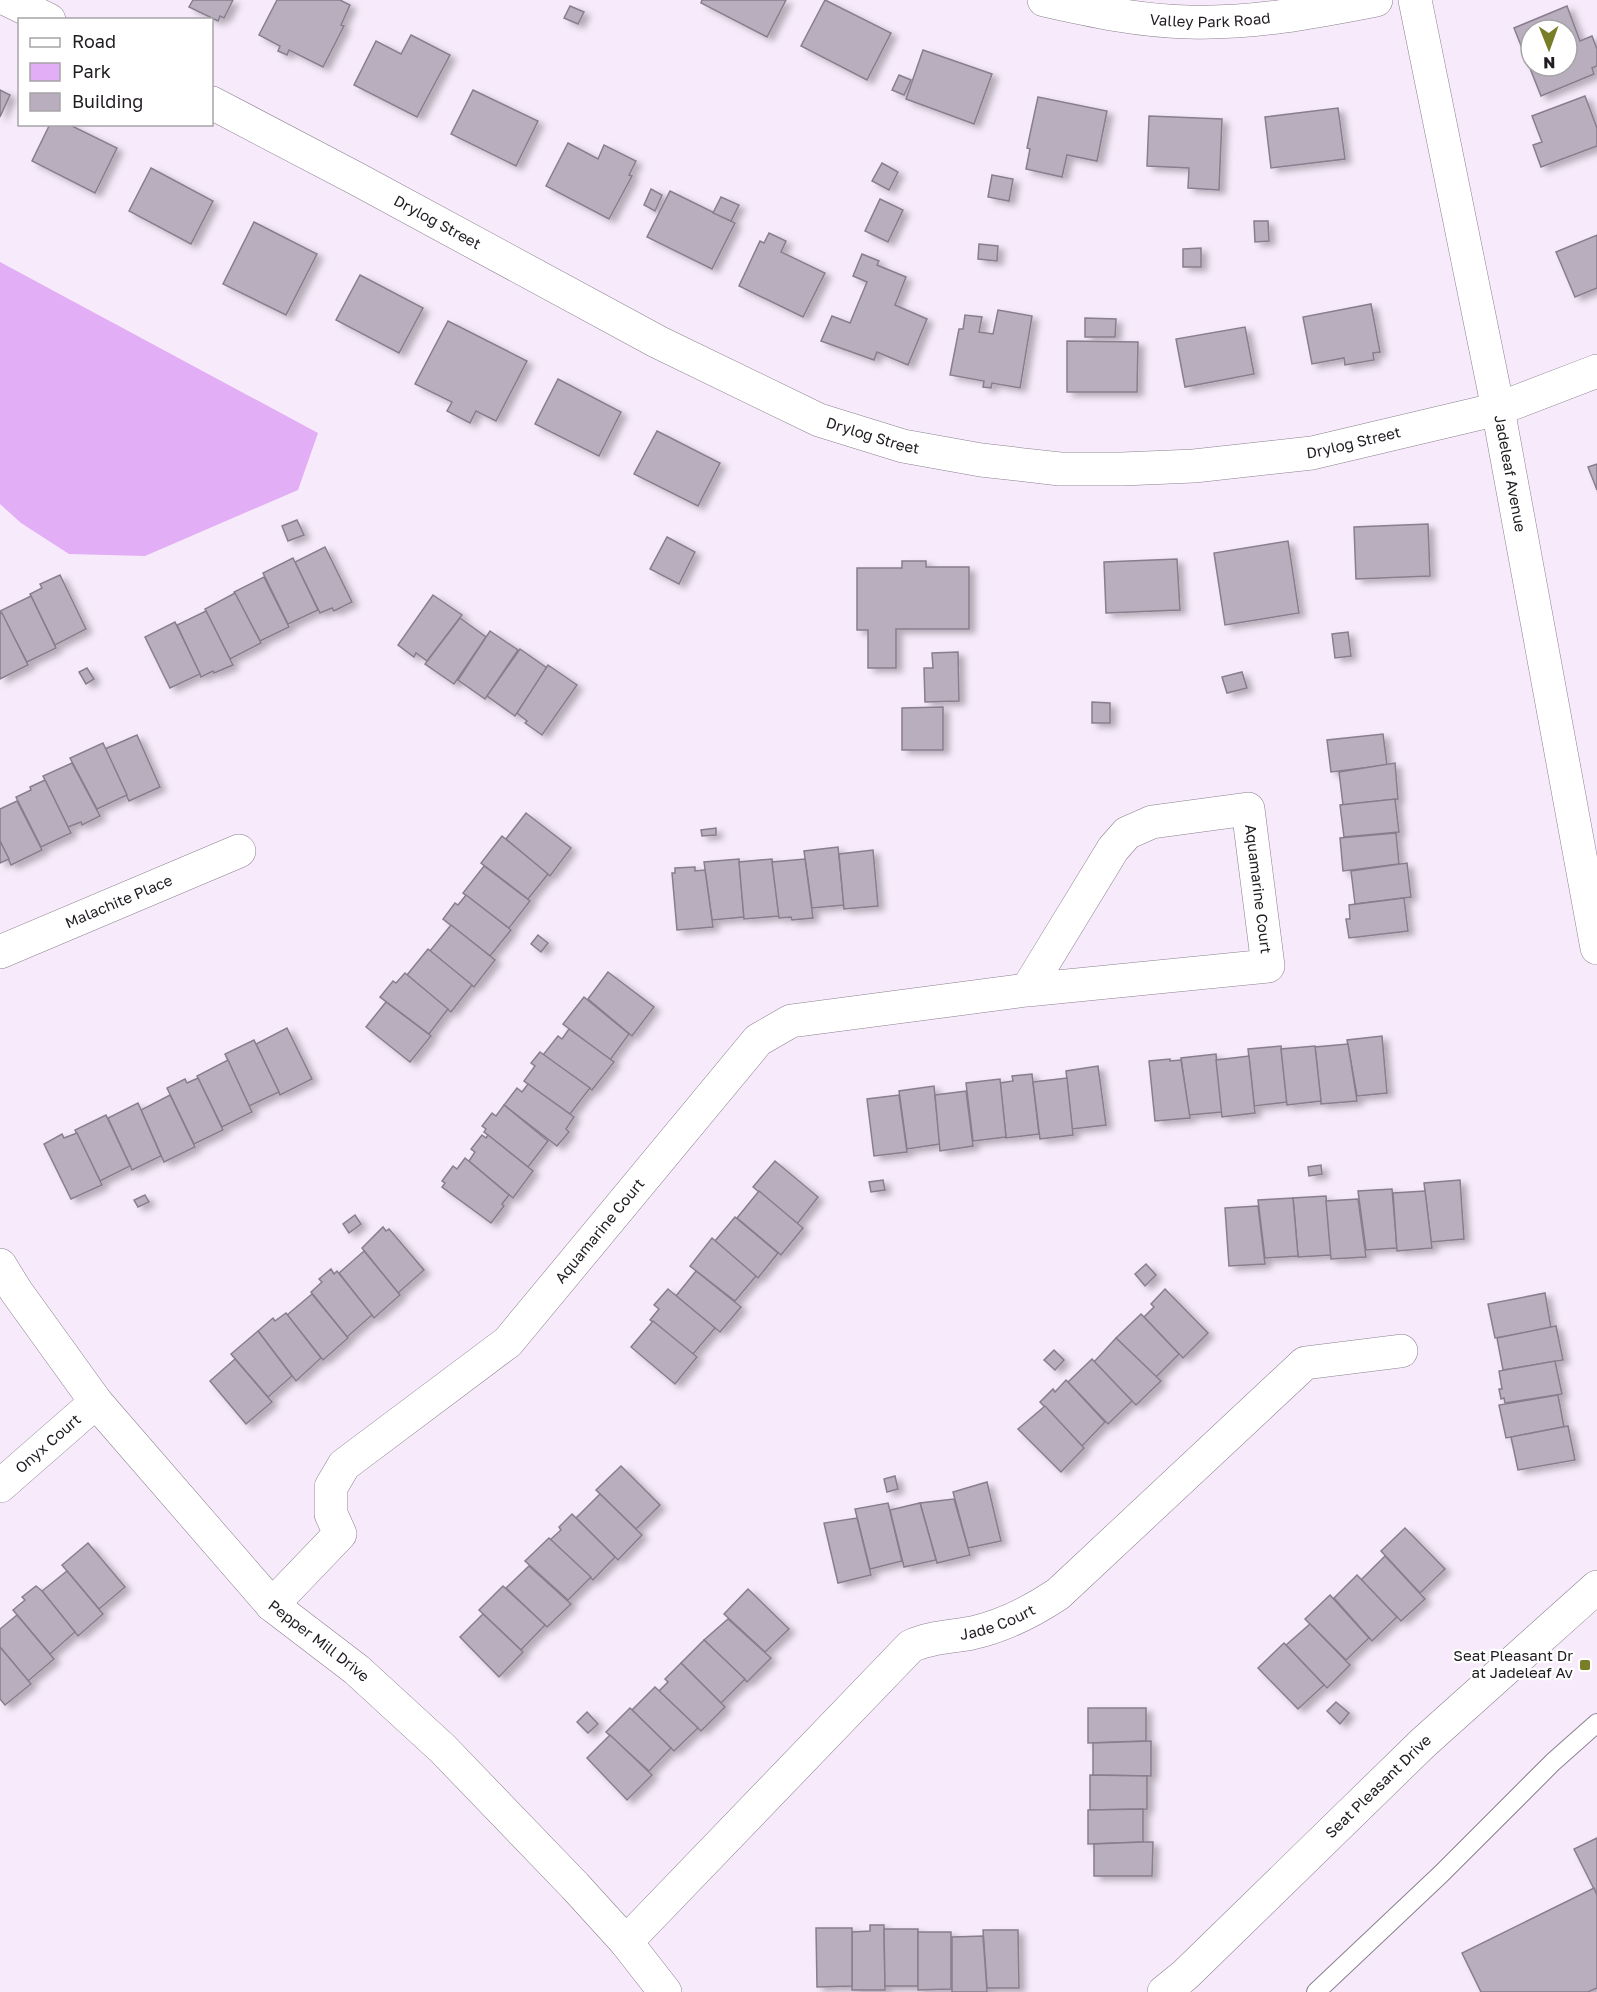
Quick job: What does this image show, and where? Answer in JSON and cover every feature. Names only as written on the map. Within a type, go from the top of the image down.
[{"type":"street","points":[[8,0],[45,18]]},
{"type":"street","name":"Valley Park Road","points":[[1044,0],[1138,18],[1189,22],[1239,21],[1300,15],[1376,0]]},
{"type":"street","name":"Jadeleaf Avenue","points":[[1415,0],[1498,409],[1586,819],[1597,948]]},
{"type":"street","name":"Drylog Street","points":[[213,104],[658,342],[819,420],[903,446],[1060,469],[1122,469],[1194,465],[1312,453],[1498,409],[1597,371]]},
{"type":"street","name":"Aquamarine Court","points":[[272,1605],[340,1534],[331,1514],[331,1487],[344,1465],[508,1342],[758,1040],[791,1021],[1027,990],[1268,966],[1248,808],[1152,822],[1127,833],[1113,849],[1027,990]]},
{"type":"street","name":"Malachite Place","points":[[0,952],[239,851]]},
{"type":"street","name":"Pepper Mill Drive","points":[[0,1265],[36,1320],[96,1402],[272,1605],[357,1670],[443,1749],[520,1827],[626,1942],[665,1992]]},
{"type":"street","name":"Jade Court","points":[[626,1942],[911,1646],[937,1638],[991,1628],[1022,1615],[1058,1594],[1305,1363],[1401,1351]]},
{"type":"street","name":"Onyx Court","points":[[0,1486],[96,1402]]},
{"type":"street","name":"Seat Pleasant Drive","points":[[1164,1992],[1185,1975],[1423,1743],[1597,1587]]},
{"type":"lane","points":[[1316,1992],[1553,1762],[1597,1723]]},
{"type":"green space","points":[[0,262],[318,433],[298,490],[145,556],[69,554],[21,523],[0,504]]},
{"type":"building","points":[[193,0],[233,0],[224,18],[220,16],[218,21],[189,7]]},
{"type":"building","points":[[277,0],[340,0],[350,5],[341,25],[344,26],[323,67],[289,50],[287,55],[278,51],[280,46],[259,35]]},
{"type":"building","points":[[702,0],[786,0],[767,37],[701,3]]},
{"type":"building","points":[[825,0],[891,33],[867,80],[801,46]]},
{"type":"building","points":[[570,6],[584,12],[578,24],[564,18]]},
{"type":"building","points":[[1567,6],[1571,18],[1538,18]]},
{"type":"building","points":[[1519,26],[1519,41],[1514,28]]},
{"type":"building","points":[[411,35],[450,55],[417,117],[354,85],[376,41],[401,54]]},
{"type":"building","points":[[1592,36],[1597,49],[1597,66],[1592,68],[1594,74],[1541,96],[1534,78],[1579,78],[1579,38],[1580,41]]},
{"type":"building","points":[[923,50],[992,74],[974,124],[906,99]]},
{"type":"building","points":[[899,75],[911,80],[904,95],[892,90]]},
{"type":"building","points":[[0,90],[10,95],[0,117]]},
{"type":"building","points":[[473,90],[538,121],[516,166],[451,134]]},
{"type":"building","points":[[1585,96],[1597,128],[1597,146],[1541,167],[1533,145],[1542,142],[1532,116]]},
{"type":"building","points":[[1038,97],[1107,111],[1097,161],[1067,155],[1062,177],[1026,169],[1030,149],[1027,148]]},
{"type":"building","points":[[1338,108],[1345,159],[1271,168],[1265,117]]},
{"type":"building","points":[[1149,116],[1222,119],[1219,190],[1188,188],[1189,168],[1147,166]]},
{"type":"building","points":[[49,126],[72,126],[117,148],[95,193],[32,161]]},
{"type":"building","points":[[568,143],[598,159],[604,145],[636,161],[629,175],[632,176],[609,219],[546,186]]},
{"type":"building","points":[[882,163],[898,172],[889,190],[872,181]]},
{"type":"building","points":[[151,168],[213,201],[191,244],[129,211]]},
{"type":"building","points":[[992,175],[1013,179],[1009,201],[988,197]]},
{"type":"building","points":[[651,189],[662,195],[655,211],[644,205]]},
{"type":"building","points":[[670,191],[735,223],[712,269],[647,237]]},
{"type":"building","points":[[721,197],[739,205],[731,221],[713,213]]},
{"type":"building","points":[[880,199],[903,210],[888,242],[865,231]]},
{"type":"building","points":[[1254,221],[1268,221],[1269,241],[1255,242]]},
{"type":"building","points":[[254,222],[317,254],[286,315],[223,284]]},
{"type":"building","points":[[769,233],[786,241],[781,252],[825,273],[803,317],[739,286],[760,241],[764,243]]},
{"type":"building","points":[[1597,235],[1597,288],[1575,297],[1556,252]]},
{"type":"building","points":[[979,244],[998,246],[997,261],[978,259]]},
{"type":"building","points":[[1201,248],[1201,267],[1183,267],[1183,249]]},
{"type":"building","points":[[862,254],[879,261],[877,265],[906,277],[895,305],[927,319],[908,365],[877,352],[874,360],[821,341],[832,316],[850,323],[867,282],[853,276]]},
{"type":"building","points":[[360,275],[423,308],[399,353],[336,320]]},
{"type":"building","points":[[1371,304],[1380,352],[1373,353],[1374,360],[1345,365],[1344,358],[1312,364],[1303,317]]},
{"type":"building","points":[[998,310],[1032,316],[1020,388],[992,383],[991,388],[983,387],[984,381],[950,375],[959,329],[963,329],[965,315],[982,317],[979,332],[993,334]]},
{"type":"building","points":[[1085,318],[1116,319],[1115,337],[1085,337]]},
{"type":"building","points":[[448,321],[527,361],[496,421],[476,411],[470,423],[447,411],[452,402],[415,384]]},
{"type":"building","points":[[1245,327],[1254,374],[1185,387],[1176,339]]},
{"type":"building","points":[[1067,341],[1138,342],[1137,392],[1067,392]]},
{"type":"building","points":[[558,379],[621,412],[599,456],[535,424]]},
{"type":"building","points":[[657,431],[720,463],[698,506],[634,474]]},
{"type":"building","points":[[1597,464],[1597,490],[1588,467]]},
{"type":"building","points":[[297,520],[304,535],[288,541],[282,526]]},
{"type":"building","points":[[1428,524],[1430,576],[1356,579],[1354,527]]},
{"type":"building","points":[[667,537],[695,552],[679,584],[650,569]]},
{"type":"building","points":[[1288,541],[1299,613],[1225,625],[1214,553]]},
{"type":"building","points":[[325,547],[352,602],[334,611],[332,608],[320,613],[295,562]]},
{"type":"building","points":[[293,558],[318,610],[288,624],[263,573]]},
{"type":"building","points":[[1177,559],[1180,610],[1106,613],[1104,562]]},
{"type":"building","points":[[902,561],[926,561],[926,567],[969,567],[969,629],[896,629],[896,668],[868,668],[868,630],[857,630],[857,568],[902,568]]},
{"type":"building","points":[[60,575],[86,629],[55,645],[30,594],[42,588],[40,584]]},
{"type":"building","points":[[264,577],[289,627],[260,641],[234,592]]},
{"type":"building","points":[[235,593],[261,643],[230,659],[205,609]]},
{"type":"building","points":[[433,595],[462,615],[427,661],[416,653],[414,657],[398,645]]},
{"type":"building","points":[[31,596],[56,648],[27,662],[0,611]]},
{"type":"building","points":[[206,611],[233,665],[201,677],[177,625]]},
{"type":"building","points":[[2,613],[28,665],[0,679],[0,614]]},
{"type":"building","points":[[460,618],[486,637],[454,684],[425,664]]},
{"type":"building","points":[[175,622],[200,674],[170,688],[145,637]]},
{"type":"building","points":[[490,631],[518,650],[485,699],[458,680]]},
{"type":"building","points":[[1348,632],[1351,656],[1335,658],[1332,634]]},
{"type":"building","points":[[520,649],[547,668],[515,716],[487,696]]},
{"type":"building","points":[[958,652],[959,701],[925,702],[924,668],[933,668],[932,653]]},
{"type":"building","points":[[548,665],[577,685],[542,735],[525,723],[527,721],[517,713]]},
{"type":"building","points":[[87,668],[94,679],[86,684],[79,672]]},
{"type":"building","points":[[1242,672],[1247,688],[1227,693],[1222,677]]},
{"type":"building","points":[[1092,702],[1110,703],[1110,723],[1092,723]]},
{"type":"building","points":[[943,707],[943,750],[902,750],[902,708]]},
{"type":"building","points":[[1383,734],[1387,765],[1331,772],[1327,740]]},
{"type":"building","points":[[137,735],[160,787],[129,801],[105,749]]},
{"type":"building","points":[[103,743],[127,795],[97,809],[70,758]]},
{"type":"building","points":[[72,763],[100,816],[82,825],[81,822],[68,827],[43,776]]},
{"type":"building","points":[[1395,763],[1398,799],[1343,805],[1339,772]]},
{"type":"building","points":[[45,780],[71,833],[41,847],[16,797]]},
{"type":"building","points":[[1395,799],[1399,832],[1344,837],[1340,805]]},
{"type":"building","points":[[17,801],[42,850],[11,865],[0,841],[0,809]]},
{"type":"building","points":[[526,813],[571,848],[550,876],[506,839]]},
{"type":"building","points":[[716,828],[716,835],[702,836],[701,830]]},
{"type":"building","points":[[1396,833],[1399,864],[1343,871],[1340,838]]},
{"type":"building","points":[[502,836],[548,874],[528,899],[481,863]]},
{"type":"building","points":[[0,841],[9,859],[0,863]]},
{"type":"building","points":[[838,847],[844,905],[812,908],[804,851]]},
{"type":"building","points":[[873,850],[878,906],[844,909],[839,854]]},
{"type":"building","points":[[739,859],[744,917],[712,920],[704,862]]},
{"type":"building","points":[[772,859],[779,916],[744,919],[739,862]]},
{"type":"building","points":[[805,859],[813,918],[792,920],[791,917],[779,918],[772,862]]},
{"type":"building","points":[[1407,863],[1411,897],[1355,904],[1351,871]]},
{"type":"building","points":[[484,866],[530,901],[509,928],[463,893]]},
{"type":"building","points":[[695,867],[695,871],[705,870],[713,927],[677,930],[672,873],[675,873],[675,868]]},
{"type":"building","points":[[466,895],[511,930],[490,956],[443,919],[455,903],[458,905]]},
{"type":"building","points":[[1404,898],[1408,931],[1349,938],[1346,919],[1350,919],[1349,905]]},
{"type":"building","points":[[451,925],[495,960],[474,987],[430,951]]},
{"type":"building","points":[[538,935],[548,943],[541,952],[531,944]]},
{"type":"building","points":[[428,949],[472,985],[451,1012],[407,975]]},
{"type":"building","points":[[608,972],[654,1007],[632,1036],[588,999]]},
{"type":"building","points":[[405,973],[448,1009],[429,1034],[380,997],[393,981],[396,983]]},
{"type":"building","points":[[584,997],[629,1034],[610,1060],[563,1024]]},
{"type":"building","points":[[386,1002],[431,1036],[410,1062],[366,1027]]},
{"type":"building","points":[[287,1028],[312,1079],[280,1095],[256,1044]]},
{"type":"building","points":[[569,1029],[614,1062],[592,1090],[543,1055],[558,1036],[562,1039]]},
{"type":"building","points":[[1382,1036],[1387,1093],[1357,1096],[1347,1040]]},
{"type":"building","points":[[254,1040],[279,1092],[249,1106],[225,1054]]},
{"type":"building","points":[[1348,1044],[1357,1101],[1321,1104],[1315,1047]]},
{"type":"building","points":[[1281,1046],[1287,1102],[1254,1106],[1248,1049]]},
{"type":"building","points":[[1315,1046],[1321,1101],[1287,1105],[1281,1049]]},
{"type":"building","points":[[540,1052],[590,1088],[570,1114],[524,1081],[535,1066],[531,1063]]},
{"type":"building","points":[[1216,1054],[1222,1112],[1189,1115],[1181,1058]]},
{"type":"building","points":[[1249,1056],[1255,1113],[1222,1117],[1216,1060]]},
{"type":"building","points":[[1170,1059],[1170,1061],[1181,1060],[1190,1118],[1155,1121],[1149,1061]]},
{"type":"building","points":[[228,1060],[252,1112],[222,1127],[197,1076]]},
{"type":"building","points":[[1098,1066],[1106,1125],[1072,1129],[1066,1071]]},
{"type":"building","points":[[1032,1074],[1039,1134],[1006,1138],[1000,1083],[1013,1081],[1012,1076]]},
{"type":"building","points":[[198,1078],[223,1130],[194,1144],[167,1088],[185,1079],[187,1083]]},
{"type":"building","points":[[1067,1078],[1073,1135],[1040,1139],[1033,1082]]},
{"type":"building","points":[[1000,1079],[1006,1137],[973,1141],[966,1083]]},
{"type":"building","points":[[528,1084],[574,1117],[566,1129],[569,1132],[557,1146],[504,1105],[517,1088],[522,1092]]},
{"type":"building","points":[[934,1086],[940,1144],[907,1149],[899,1091]]},
{"type":"building","points":[[966,1091],[973,1146],[940,1151],[935,1095]]},
{"type":"building","points":[[170,1095],[195,1147],[164,1162],[141,1110]]},
{"type":"building","points":[[899,1095],[907,1152],[874,1156],[867,1099]]},
{"type":"building","points":[[138,1103],[161,1156],[132,1170],[108,1118]]},
{"type":"building","points":[[504,1105],[548,1141],[528,1167],[484,1132],[486,1129],[482,1126],[492,1113],[496,1116]]},
{"type":"building","points":[[106,1115],[130,1166],[100,1181],[75,1130]]},
{"type":"building","points":[[77,1133],[102,1185],[71,1199],[44,1144],[62,1134],[64,1138]]},
{"type":"building","points":[[482,1135],[486,1138],[488,1135],[533,1171],[513,1198],[469,1161],[475,1152],[471,1149]]},
{"type":"building","points":[[465,1158],[509,1195],[491,1223],[442,1187],[445,1183],[442,1181],[453,1166],[457,1169]]},
{"type":"building","points":[[775,1161],[818,1197],[797,1224],[753,1187]]},
{"type":"building","points":[[1321,1165],[1322,1174],[1309,1176],[1308,1167]]},
{"type":"building","points":[[883,1180],[885,1190],[871,1192],[869,1182]]},
{"type":"building","points":[[1460,1180],[1464,1239],[1431,1242],[1424,1183]]},
{"type":"building","points":[[1392,1189],[1397,1248],[1366,1250],[1358,1191]]},
{"type":"building","points":[[759,1191],[803,1228],[781,1255],[737,1218]]},
{"type":"building","points":[[1425,1191],[1432,1248],[1397,1251],[1393,1193]]},
{"type":"building","points":[[145,1195],[149,1202],[138,1207],[134,1200]]},
{"type":"building","points":[[1326,1196],[1331,1255],[1298,1257],[1293,1198]]},
{"type":"building","points":[[1293,1198],[1298,1256],[1265,1258],[1258,1200]]},
{"type":"building","points":[[1358,1199],[1366,1257],[1331,1259],[1326,1201]]},
{"type":"building","points":[[1258,1206],[1265,1264],[1229,1266],[1225,1208]]},
{"type":"building","points":[[355,1215],[361,1224],[349,1233],[343,1224]]},
{"type":"building","points":[[735,1217],[778,1253],[758,1278],[715,1241]]},
{"type":"building","points":[[383,1227],[386,1231],[389,1229],[424,1270],[398,1293],[362,1248]]},
{"type":"building","points":[[712,1238],[756,1276],[735,1301],[690,1266]]},
{"type":"building","points":[[364,1251],[400,1295],[374,1318],[339,1273]]},
{"type":"building","points":[[1146,1264],[1156,1275],[1145,1286],[1135,1274]]},
{"type":"building","points":[[331,1269],[334,1274],[337,1271],[372,1315],[347,1337],[311,1292],[322,1282],[319,1279]]},
{"type":"building","points":[[696,1271],[741,1307],[720,1332],[676,1296]]},
{"type":"building","points":[[668,1289],[715,1328],[693,1354],[650,1320],[659,1309],[654,1305]]},
{"type":"building","points":[[1165,1289],[1208,1333],[1183,1358],[1144,1317],[1154,1307],[1151,1304]]},
{"type":"building","points":[[1545,1293],[1551,1328],[1495,1338],[1488,1304]]},
{"type":"building","points":[[312,1294],[348,1338],[323,1360],[287,1315]]},
{"type":"building","points":[[286,1313],[321,1358],[296,1381],[258,1331],[273,1318],[275,1321]]},
{"type":"building","points":[[1141,1314],[1179,1354],[1156,1377],[1116,1338]]},
{"type":"building","points":[[653,1321],[697,1357],[675,1384],[631,1347]]},
{"type":"building","points":[[1556,1326],[1563,1360],[1503,1370],[1497,1338]]},
{"type":"building","points":[[258,1331],[292,1376],[268,1397],[231,1354]]},
{"type":"building","points":[[1116,1338],[1161,1381],[1136,1405],[1094,1362]]},
{"type":"building","points":[[1054,1350],[1064,1360],[1055,1370],[1044,1360]]},
{"type":"building","points":[[235,1359],[272,1402],[246,1424],[210,1381]]},
{"type":"building","points":[[1092,1359],[1132,1401],[1108,1424],[1068,1382]]},
{"type":"building","points":[[1555,1361],[1562,1394],[1505,1403],[1504,1398],[1501,1399],[1499,1371]]},
{"type":"building","points":[[1066,1380],[1105,1422],[1082,1446],[1040,1402],[1053,1389],[1055,1392]]},
{"type":"building","points":[[1558,1395],[1564,1427],[1506,1438],[1499,1405]]},
{"type":"building","points":[[1045,1406],[1084,1448],[1061,1472],[1018,1429]]},
{"type":"building","points":[[1568,1426],[1575,1460],[1518,1470],[1511,1437]]},
{"type":"building","points":[[621,1466],[660,1505],[636,1529],[596,1490]]},
{"type":"building","points":[[895,1476],[898,1489],[887,1492],[884,1479]]},
{"type":"building","points":[[987,1482],[1001,1541],[968,1548],[953,1492]]},
{"type":"building","points":[[600,1494],[642,1535],[618,1560],[576,1518]]},
{"type":"building","points":[[954,1499],[970,1555],[937,1563],[920,1503]]},
{"type":"building","points":[[888,1503],[902,1561],[870,1569],[855,1509]]},
{"type":"building","points":[[920,1503],[936,1560],[904,1567],[890,1510]]},
{"type":"building","points":[[572,1514],[615,1557],[593,1580],[550,1540],[561,1530],[559,1527]]},
{"type":"building","points":[[857,1518],[871,1575],[838,1583],[824,1523]]},
{"type":"building","points":[[1405,1528],[1445,1569],[1420,1593],[1381,1551]]},
{"type":"building","points":[[549,1538],[591,1577],[568,1600],[525,1561]]},
{"type":"building","points":[[88,1543],[125,1587],[99,1609],[62,1565]]},
{"type":"building","points":[[1385,1556],[1425,1599],[1401,1621],[1361,1580]]},
{"type":"building","points":[[529,1566],[571,1604],[547,1627],[506,1588]]},
{"type":"building","points":[[67,1571],[103,1614],[78,1636],[42,1591]]},
{"type":"building","points":[[1357,1575],[1397,1617],[1372,1641],[1334,1598]]},
{"type":"building","points":[[36,1586],[75,1632],[50,1654],[13,1610],[25,1600],[22,1597]]},
{"type":"building","points":[[503,1586],[545,1625],[521,1650],[479,1610]]},
{"type":"building","points":[[748,1589],[789,1629],[765,1652],[724,1614]]},
{"type":"building","points":[[1330,1595],[1369,1638],[1346,1660],[1305,1619]]},
{"type":"building","points":[[483,1614],[523,1652],[499,1677],[460,1637]]},
{"type":"building","points":[[17,1615],[54,1659],[28,1681],[0,1647],[0,1629]]},
{"type":"building","points":[[728,1619],[771,1658],[747,1682],[704,1640]]},
{"type":"building","points":[[1310,1624],[1350,1665],[1327,1688],[1286,1645]]},
{"type":"building","points":[[704,1640],[745,1679],[721,1703],[681,1663]]},
{"type":"building","points":[[1284,1643],[1324,1685],[1298,1709],[1258,1668]]},
{"type":"building","points":[[0,1647],[31,1684],[5,1705],[0,1699]]},
{"type":"building","points":[[681,1663],[725,1707],[701,1731],[659,1691],[668,1682],[665,1679]]},
{"type":"building","points":[[655,1687],[698,1728],[674,1751],[632,1710]]},
{"type":"building","points":[[1336,1702],[1349,1713],[1340,1724],[1327,1711]]},
{"type":"building","points":[[630,1708],[671,1748],[649,1771],[606,1732]]},
{"type":"building","points":[[1088,1708],[1146,1708],[1146,1741],[1088,1743]]},
{"type":"building","points":[[587,1712],[598,1724],[588,1733],[577,1722]]},
{"type":"building","points":[[610,1735],[652,1775],[627,1800],[587,1758]]},
{"type":"building","points":[[1151,1741],[1151,1776],[1093,1775],[1093,1743]]},
{"type":"building","points":[[1090,1775],[1147,1776],[1147,1809],[1090,1810]]},
{"type":"building","points":[[1143,1809],[1143,1842],[1088,1844],[1088,1810]]},
{"type":"building","points":[[1597,1838],[1597,1895],[1574,1849]]},
{"type":"building","points":[[1153,1842],[1152,1876],[1094,1876],[1094,1844]]},
{"type":"building","points":[[1594,1888],[1597,1895],[1597,1988],[1588,1992],[1481,1992],[1462,1953]]},
{"type":"building","points":[[870,1925],[884,1925],[885,1990],[852,1990],[852,1932],[870,1931]]},
{"type":"building","points":[[816,1928],[852,1928],[852,1986],[817,1987]]},
{"type":"building","points":[[884,1929],[918,1929],[918,1986],[885,1986]]},
{"type":"building","points":[[983,1930],[1018,1930],[1019,1988],[987,1988]]},
{"type":"building","points":[[918,1932],[951,1932],[951,1989],[918,1990]]},
{"type":"building","points":[[983,1936],[987,1992],[952,1992],[952,1937]]},
{"type":"place","name":"Seat Pleasant Dr at Jadeleaf Av","points":[[1585,1665]]}]
